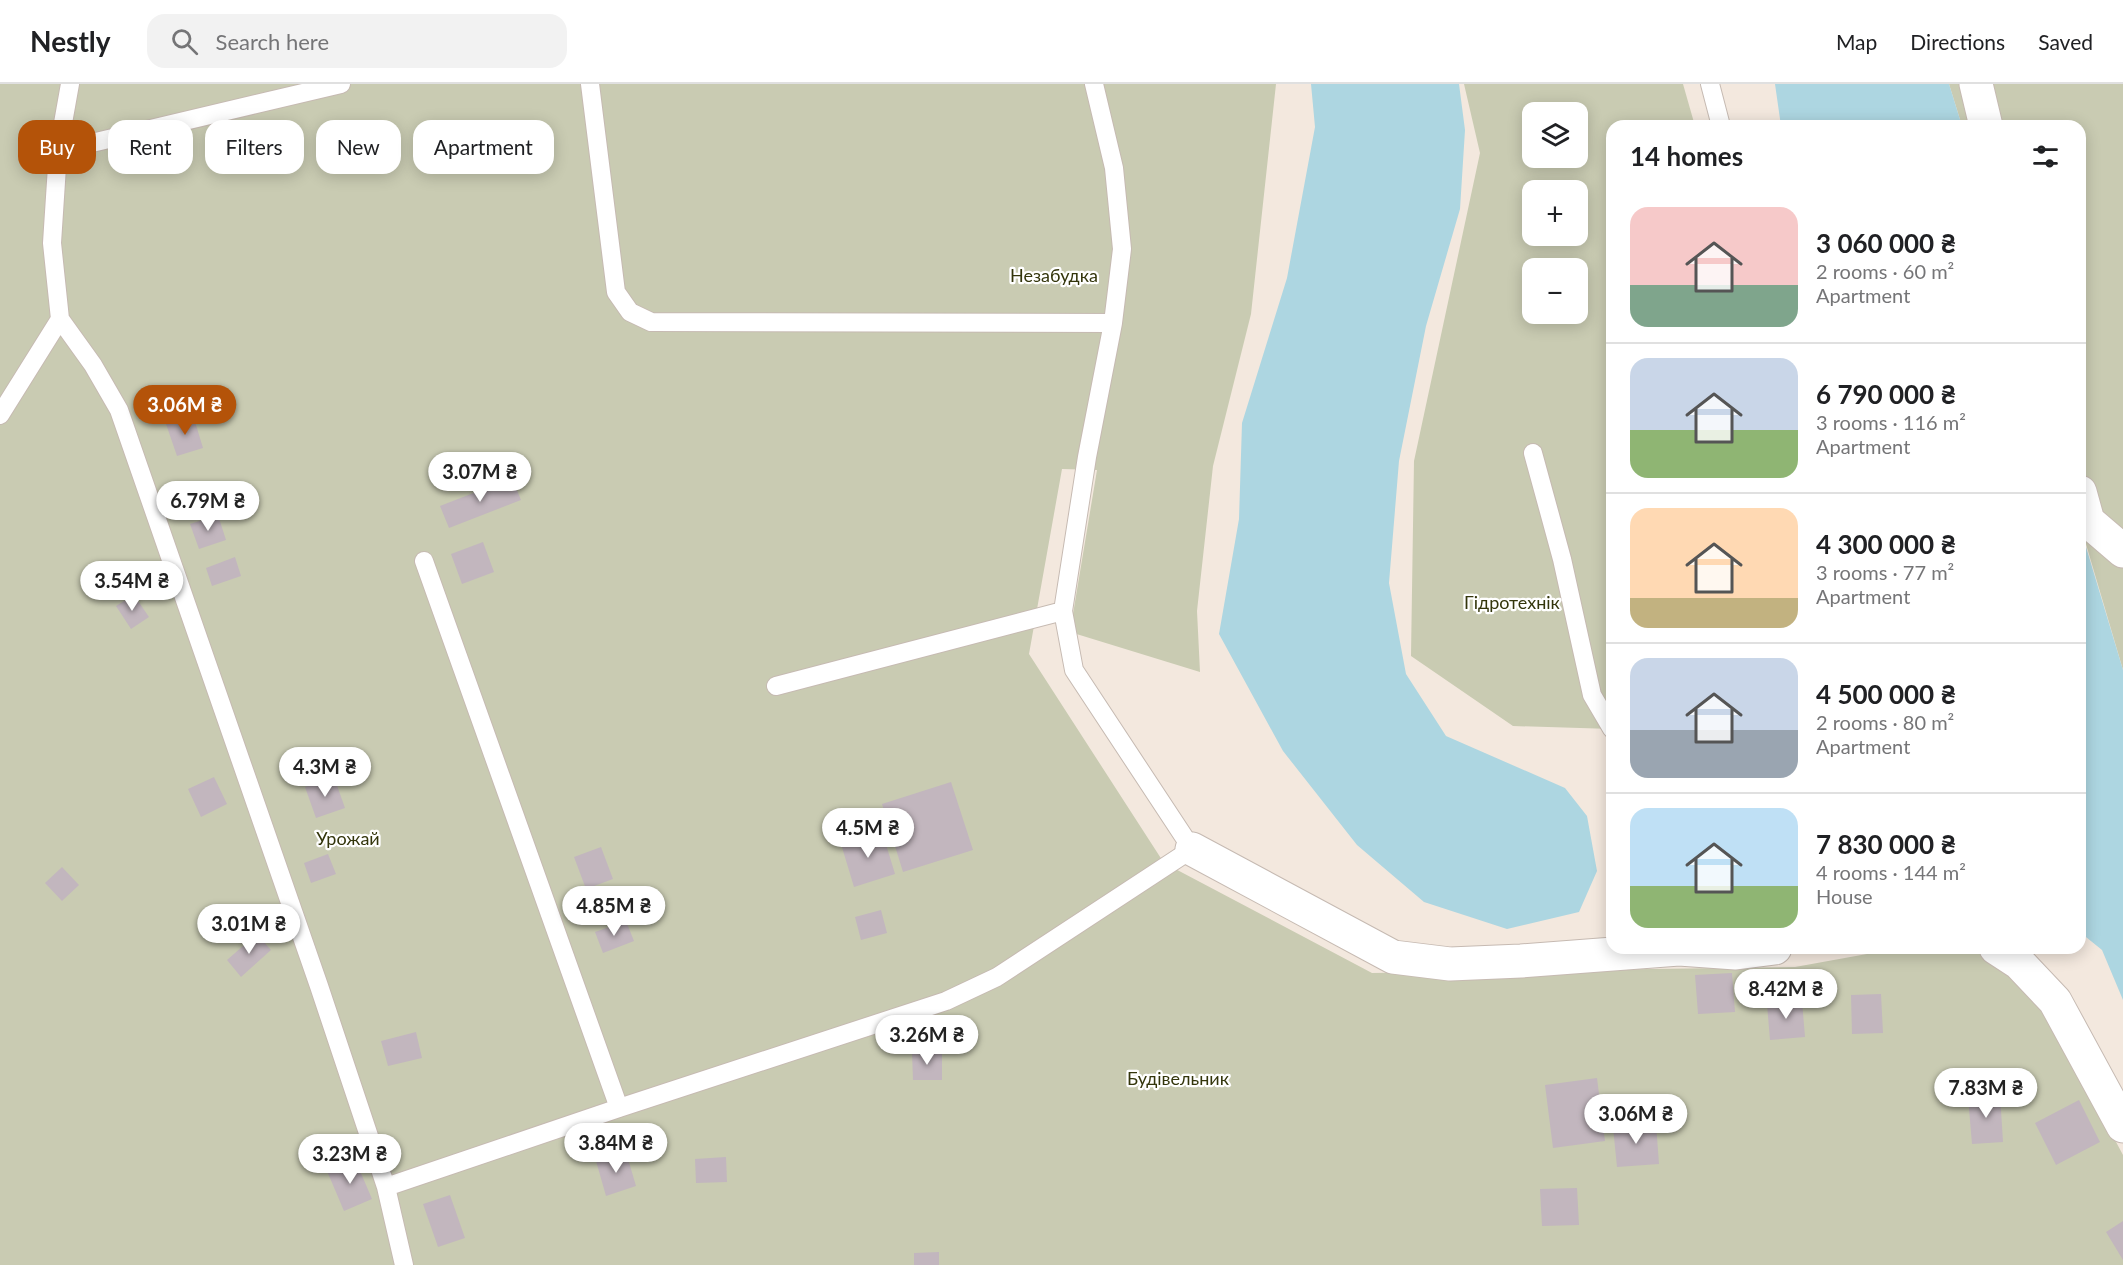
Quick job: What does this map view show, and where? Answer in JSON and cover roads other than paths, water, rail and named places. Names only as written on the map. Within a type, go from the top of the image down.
[{"type":"street","points":[[1976,84],[1985,120]]},
{"type":"street","points":[[2086,513],[2088,520],[2123,551]]},
{"type":"street","points":[[1192,849],[1393,957],[1450,964],[1613,954]]},
{"type":"street","points":[[2005,954],[2019,963],[2055,1001],[2123,1126]]},
{"type":"lane","points":[[64,120],[70,84]]},
{"type":"lane","points":[[96,142],[341,84]]},
{"type":"lane","points":[[590,84],[616,292],[630,312],[651,322],[1113,324]]},
{"type":"lane","points":[[386,1187],[946,1001],[997,977],[1192,849],[1074,670],[1063,611],[1087,457],[1113,324],[1122,249],[1114,168],[1094,84]]},
{"type":"lane","points":[[1710,84],[1719,120]]},
{"type":"lane","points":[[56,174],[52,243],[60,319],[93,365],[119,410],[319,986],[386,1187],[404,1265]]},
{"type":"lane","points":[[0,416],[60,319]]},
{"type":"lane","points":[[1533,453],[1562,560],[1592,695],[1606,719]]},
{"type":"lane","points":[[424,561],[619,1108]]},
{"type":"lane","points":[[776,686],[1063,611]]},
{"type":"water","points":[[1311,84],[1459,84],[1465,130],[1460,209],[1426,326],[1399,461],[1389,583],[1406,674],[1446,736],[1565,788],[1587,816],[1597,871],[1579,912],[1507,929],[1424,902],[1357,845],[1283,751],[1219,634],[1239,519],[1242,423],[1287,278],[1315,127]]},
{"type":"water","points":[[1775,84],[1949,84],[1960,120],[1780,120]]},
{"type":"water","points":[[2086,547],[2123,670],[2123,1000],[2102,950],[2086,937]]},
{"type":"park label","name":"Незабудка","points":[[1054,276]]},
{"type":"park label","name":"Гідротехнік","points":[[1512,603]]},
{"type":"park label","name":"Урожай","points":[[348,839]]},
{"type":"park label","name":"Будівельник","points":[[1178,1079]]}]
